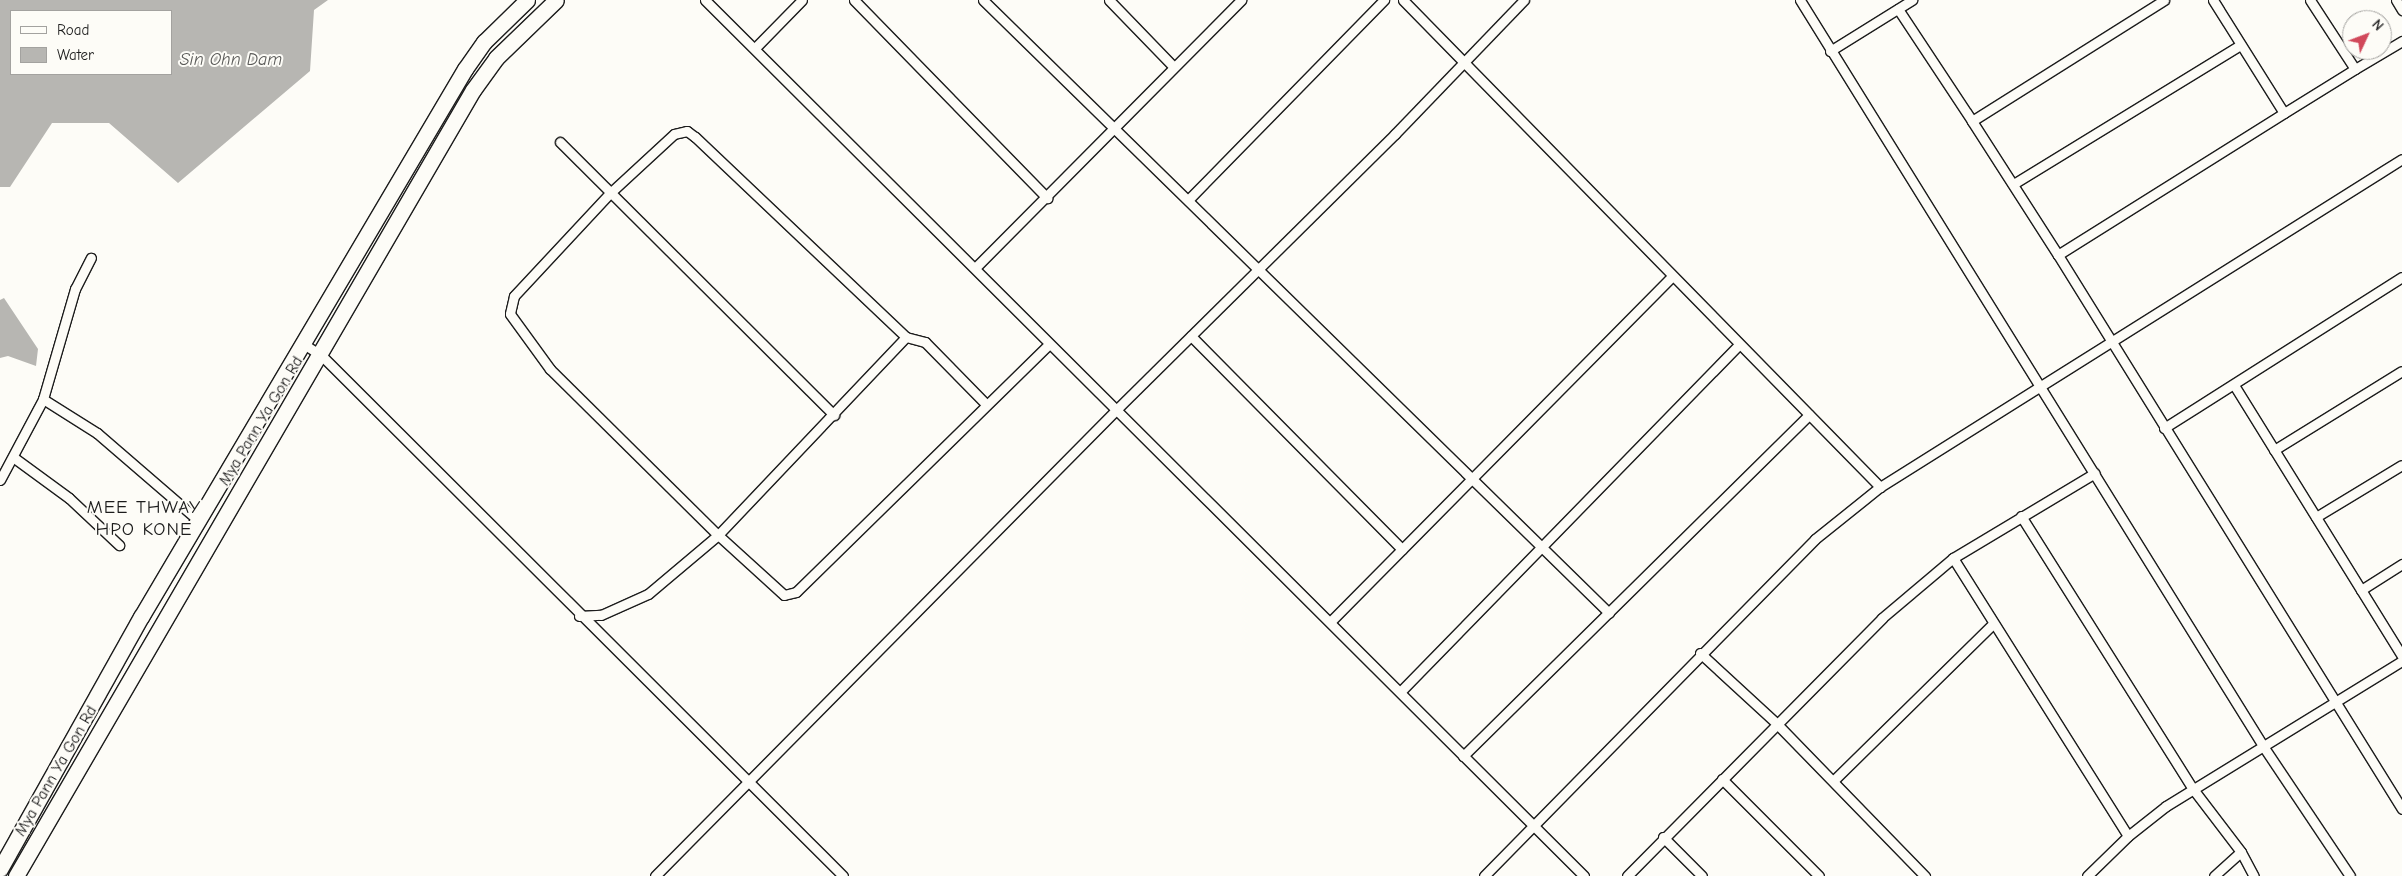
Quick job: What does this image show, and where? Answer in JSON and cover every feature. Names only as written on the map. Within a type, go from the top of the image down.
[{"type":"main road","name":"Mya Pann Ya Gon Rd","points":[[0,869],[302,343],[465,69],[484,42],[527,0]]},
{"type":"main road","name":"Mya Pann Ya Gon Rd","points":[[16,876],[164,616],[322,356],[473,90],[496,58],[556,0]]},
{"type":"street","points":[[705,0],[1049,344],[1331,621],[1584,876]]},
{"type":"street","points":[[755,48],[802,0]]},
{"type":"street","points":[[854,0],[1047,198]]},
{"type":"street","points":[[983,0],[1114,129],[1260,268],[1541,550],[1609,613]]},
{"type":"street","points":[[1109,0],[1174,67]]},
{"type":"street","points":[[975,268],[1047,198],[1241,0]]},
{"type":"street","points":[[1189,199],[1384,0]]},
{"type":"street","points":[[1403,0],[1880,487]]},
{"type":"street","points":[[656,876],[1524,0]]},
{"type":"street","points":[[1800,0],[2263,746],[2350,876]]},
{"type":"street","points":[[1830,51],[1912,0]]},
{"type":"street","points":[[1972,121],[2164,0]]},
{"type":"street","points":[[2212,0],[2284,113]]},
{"type":"street","points":[[2310,0],[2355,69]]},
{"type":"street","points":[[2396,0],[2402,10]]},
{"type":"street","points":[[1898,9],[2015,183],[2109,341],[2402,810]]},
{"type":"street","points":[[2058,255],[2402,41]]},
{"type":"street","points":[[2015,183],[2240,44]]},
{"type":"street","points":[[986,404],[925,342],[906,337],[687,131],[674,134],[610,193],[514,296],[510,314],[550,370],[718,535],[778,592],[784,595],[796,592],[1049,344]]},
{"type":"street","points":[[560,142],[834,415]]},
{"type":"street","points":[[1487,875],[1700,653],[1815,539],[1880,487],[2109,341],[2402,159]]},
{"type":"street","points":[[0,480],[43,399],[75,289],[91,258]]},
{"type":"street","points":[[1331,621],[1472,482],[1672,276]]},
{"type":"street","points":[[2164,428],[2402,278]]},
{"type":"street","points":[[1191,336],[1402,550]]},
{"type":"street","points":[[579,616],[601,615],[648,594],[718,535],[906,337]]},
{"type":"street","points":[[302,343],[322,356],[579,616],[749,781],[843,876]]},
{"type":"street","points":[[1400,692],[1541,550],[1739,345]]},
{"type":"street","points":[[2274,450],[2402,372]]},
{"type":"street","points":[[2234,385],[2402,656]]},
{"type":"street","points":[[43,399],[97,433],[199,521]]},
{"type":"street","points":[[1463,756],[1809,415]]},
{"type":"street","points":[[13,458],[69,498],[119,545]]},
{"type":"street","points":[[2316,518],[2402,465]]},
{"type":"street","points":[[1627,876],[1663,837],[1882,618],[1953,558],[2095,473]]},
{"type":"street","points":[[2021,516],[2192,790],[2241,852],[2254,876]]},
{"type":"street","points":[[1953,558],[2128,836]]},
{"type":"street","points":[[2361,590],[2402,564]]},
{"type":"street","points":[[1833,781],[1993,624]]},
{"type":"street","points":[[1700,653],[1776,723],[1925,876]]},
{"type":"street","points":[[2087,876],[2128,836],[2192,790],[2402,661]]},
{"type":"street","points":[[1722,779],[1819,876]]},
{"type":"street","points":[[1663,837],[1702,876]]},
{"type":"street","points":[[2214,876],[2241,852]]},
{"type":"street","points":[[0,869],[10,876]]},
{"type":"water","name":"Sin Ohn Dam","points":[[0,0],[328,0],[314,10],[310,71],[178,183],[109,123],[52,123],[10,187],[0,187]]},
{"type":"water","points":[[4,298],[38,349],[36,366],[8,356],[0,358],[0,300]]},
{"type":"district","name":"MEE THWAY HPO KONE","points":[[144,519]]}]
